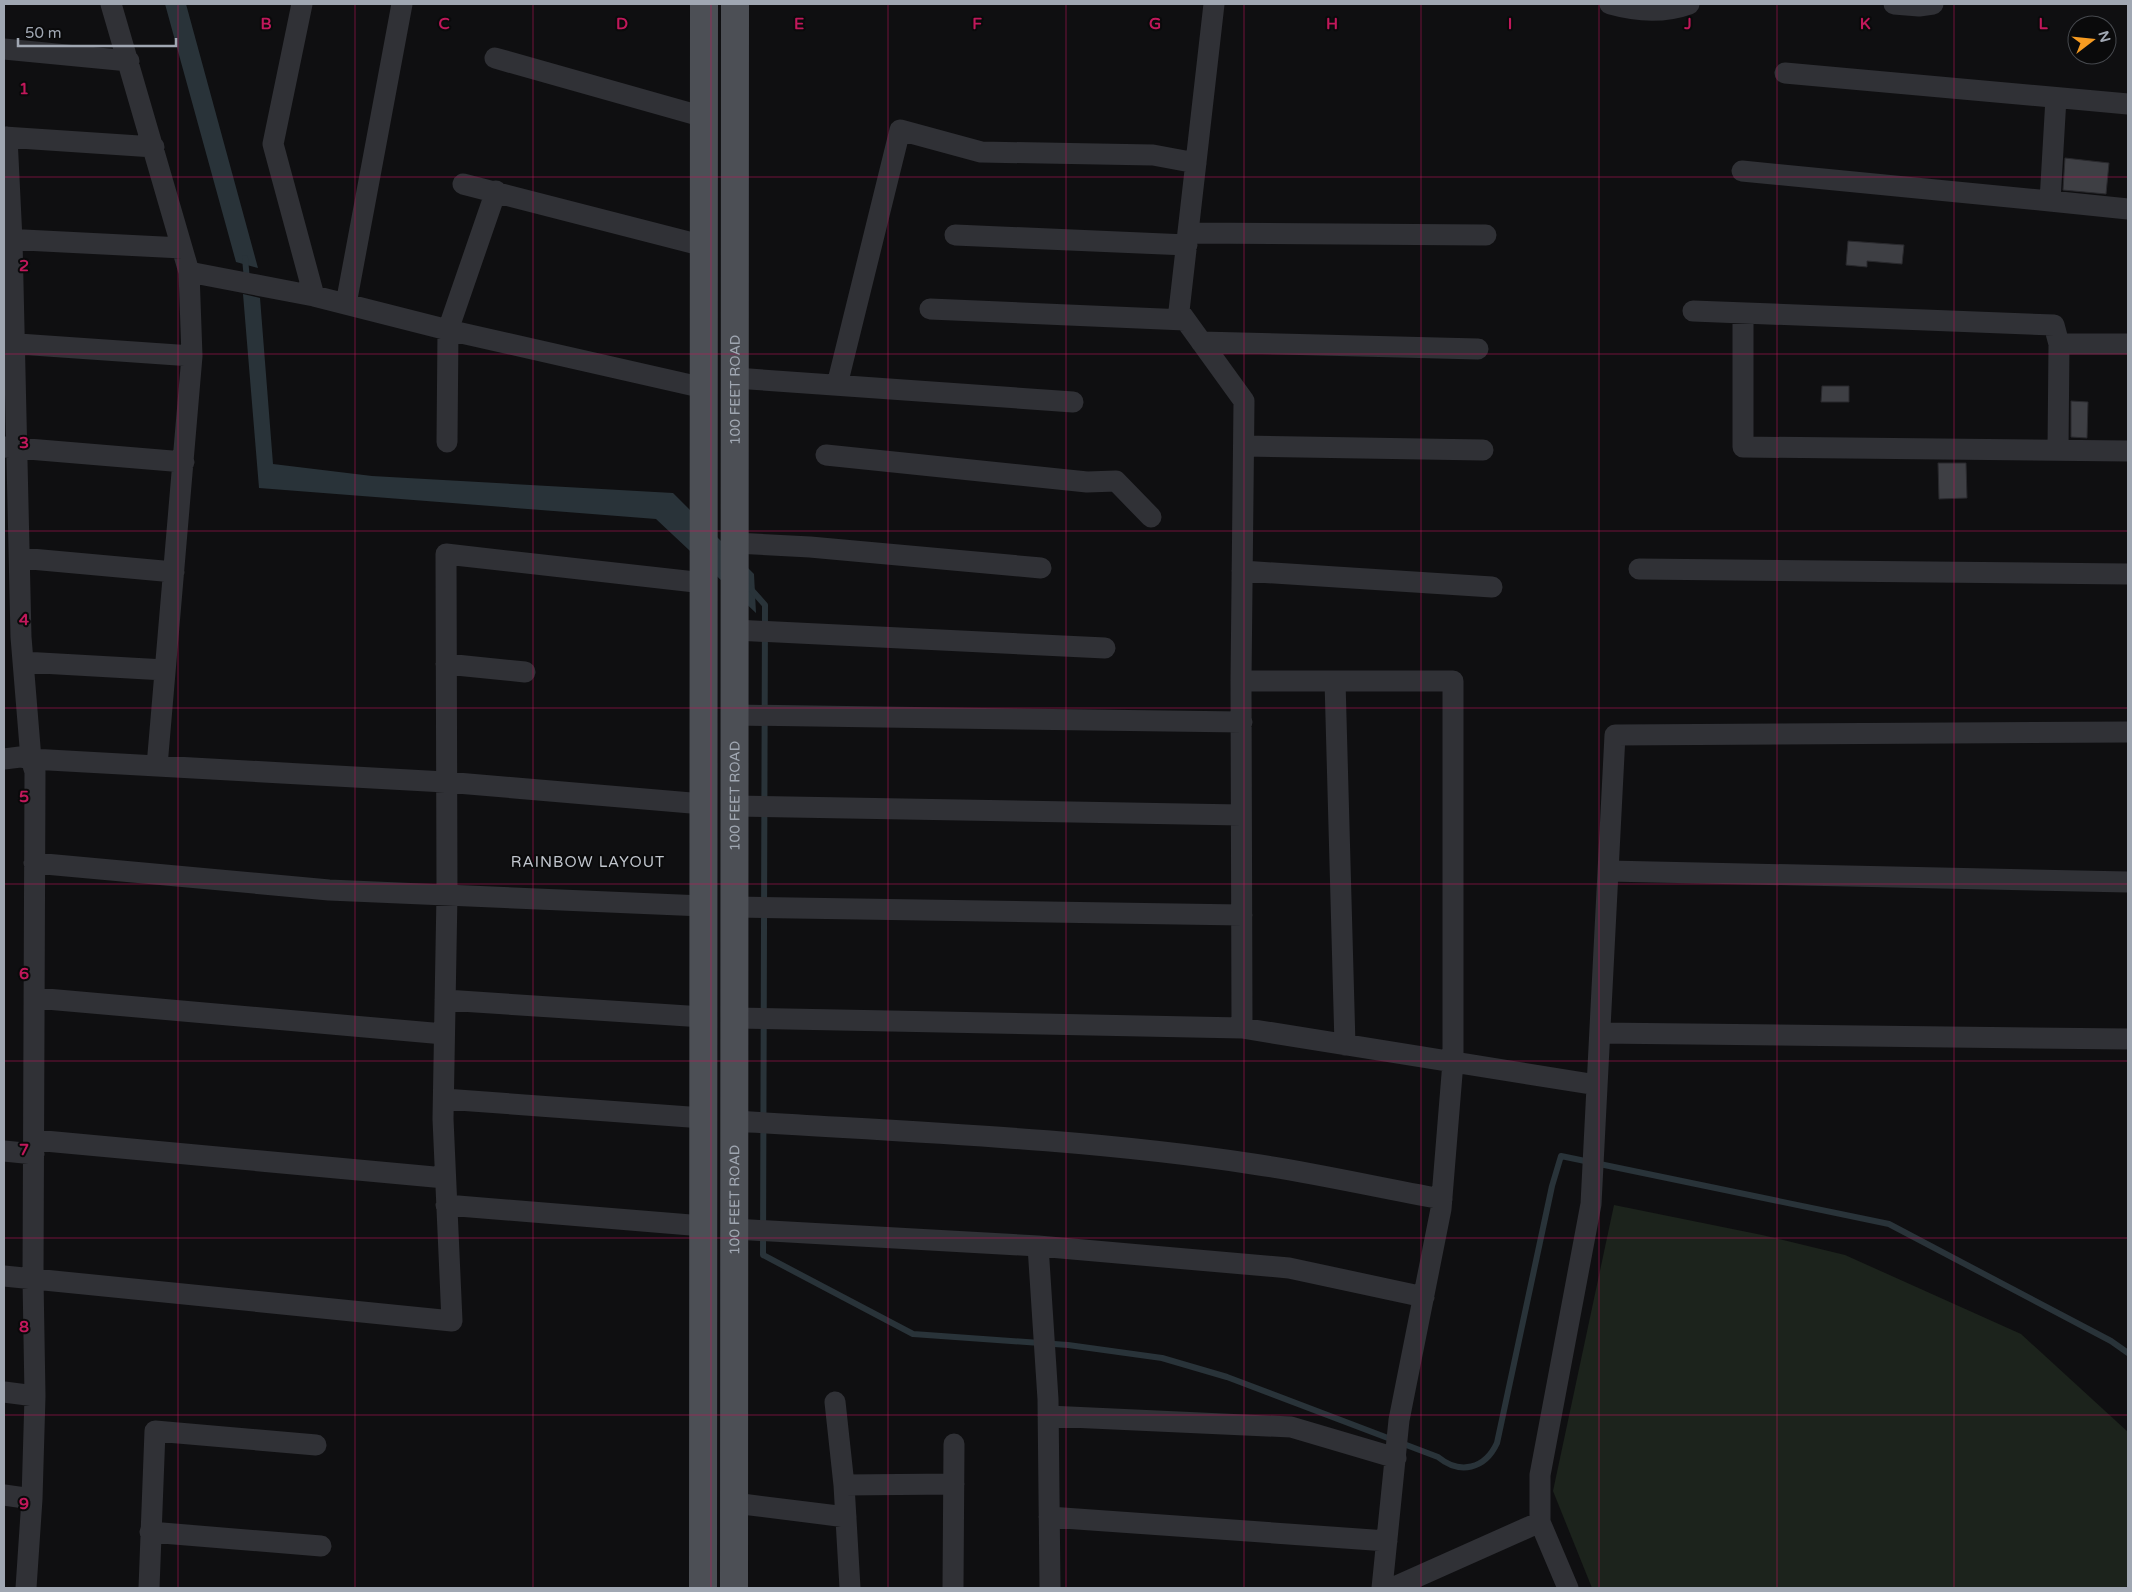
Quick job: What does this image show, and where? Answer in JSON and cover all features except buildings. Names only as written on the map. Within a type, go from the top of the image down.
[{"type":"main road","points":[[701,4],[704,117],[703,1588]]},
{"type":"main road","name":"100 FEET ROAD","points":[[734,1588],[735,4]]},
{"type":"street","points":[[111,4],[189,272],[192,356],[157,766]]},
{"type":"street","points":[[302,4],[272,144],[314,296]]},
{"type":"street","points":[[346,304],[402,4]]},
{"type":"street","points":[[1214,4],[1179,311],[1244,401],[1241,681],[1242,1028]]},
{"type":"street","points":[[1610,4],[1646,10],[1690,4]]},
{"type":"street","points":[[1894,4],[1919,6],[1933,4]]},
{"type":"street","points":[[4,49],[129,61]]},
{"type":"street","points":[[495,58],[704,117]]},
{"type":"street","points":[[1785,73],[2128,104]]},
{"type":"street","points":[[2050,201],[2056,98]]},
{"type":"street","points":[[837,385],[900,130],[980,152],[1154,155],[1196,163]]},
{"type":"street","points":[[26,1588],[32,1499],[35,1396],[32,1279],[35,772],[31,759],[23,662],[12,637],[20,558],[10,448],[5,137],[154,147]]},
{"type":"street","points":[[1742,170],[2128,209]]},
{"type":"street","points":[[463,184],[704,246]]},
{"type":"street","points":[[447,442],[448,330],[496,191]]},
{"type":"street","points":[[955,235],[1187,239],[1486,235]]},
{"type":"street","points":[[8,240],[182,248]]},
{"type":"street","points":[[189,272],[314,296],[448,330],[704,388]]},
{"type":"street","points":[[930,309],[1186,320]]},
{"type":"street","points":[[1693,311],[2054,325],[2059,344],[2058,450]]},
{"type":"street","points":[[1743,313],[1743,447],[2128,451]]},
{"type":"street","points":[[1202,342],[1478,349]]},
{"type":"street","points":[[8,343],[192,356]]},
{"type":"street","points":[[2059,344],[2128,344]]},
{"type":"street","points":[[735,378],[1073,402]]},
{"type":"street","points":[[1244,446],[1483,450]]},
{"type":"street","points":[[10,448],[184,462]]},
{"type":"street","points":[[826,455],[1088,482],[1116,481],[1151,516]]},
{"type":"street","points":[[735,542],[810,546],[1041,568]]},
{"type":"street","points":[[4,1276],[452,1321],[445,1178],[444,1099],[447,894],[445,782],[446,554],[704,583]]},
{"type":"street","points":[[20,558],[174,572]]},
{"type":"street","points":[[1639,570],[2128,574]]},
{"type":"street","points":[[1242,571],[1492,587]]},
{"type":"street","points":[[735,630],[1105,648]]},
{"type":"street","points":[[23,662],[165,670]]},
{"type":"street","points":[[446,664],[525,672]]},
{"type":"street","points":[[1241,681],[1453,681],[1453,1062],[1442,1200],[1400,1420],[1382,1588]]},
{"type":"street","points":[[1335,681],[1345,1045]]},
{"type":"street","points":[[735,716],[1242,722]]},
{"type":"street","points":[[1568,1588],[1540,1522],[1540,1475],[1591,1204],[1615,735],[2128,732]]},
{"type":"street","points":[[4,759],[20,757],[445,782],[704,804]]},
{"type":"street","points":[[735,806],[1241,815]]},
{"type":"street","points":[[34,863],[329,890],[704,906]]},
{"type":"street","points":[[1608,872],[2128,882]]},
{"type":"street","points":[[735,907],[1242,915]]},
{"type":"street","points":[[35,998],[444,1034]]},
{"type":"street","points":[[445,1000],[703,1017]]},
{"type":"street","points":[[735,1018],[1242,1028],[1597,1085]]},
{"type":"street","points":[[1600,1033],[2128,1038]]},
{"type":"street","points":[[444,1099],[703,1118]]},
{"type":"street","points":[[734,1121],[984,1136],[1112,1148],[1253,1164],[1442,1200]]},
{"type":"street","points":[[4,1151],[34,1147],[445,1178]]},
{"type":"street","points":[[446,1205],[703,1226]]},
{"type":"street","points":[[734,1229],[1038,1246],[1289,1268],[1424,1297]]},
{"type":"street","points":[[1038,1246],[1048,1416],[1050,1588]]},
{"type":"street","points":[[4,1392],[35,1396]]},
{"type":"street","points":[[835,1402],[844,1485],[850,1588]]},
{"type":"street","points":[[1048,1416],[1291,1427],[1396,1458]]},
{"type":"street","points":[[149,1588],[154,1435],[157,1430],[316,1445]]},
{"type":"street","points":[[953,1588],[954,1444]]},
{"type":"street","points":[[844,1485],[954,1484]]},
{"type":"street","points":[[4,1495],[32,1499]]},
{"type":"street","points":[[734,1503],[846,1517]]},
{"type":"street","points":[[1049,1517],[1386,1541]]},
{"type":"street","points":[[1392,1588],[1540,1522]]},
{"type":"street","points":[[150,1532],[322,1546]]},
{"type":"shaded area","points":[[165,4],[186,4],[258,268],[236,262]]},
{"type":"shaded area","points":[[243,294],[260,298],[273,464],[372,476],[673,493],[754,574],[756,613],[656,519],[259,488]]},
{"type":"shaded area","points":[[1614,1205],[1762,1235],[1845,1255],[2021,1334],[2128,1432],[2128,1586],[2124,1588],[1592,1588],[1553,1491]]},
{"type":"waterway","points":[[245,258],[247,280]]},
{"type":"waterway","points":[[749,587],[765,605],[763,1255],[913,1334],[1068,1345],[1162,1358],[1227,1377],[1438,1457],[1446,1463],[1463,1467],[1479,1464],[1486,1459],[1497,1443],[1552,1186],[1561,1156],[1889,1224],[2111,1341],[2128,1353]]},
{"type":"district","name":"RAINBOW LAYOUT","points":[[588,862]]}]
